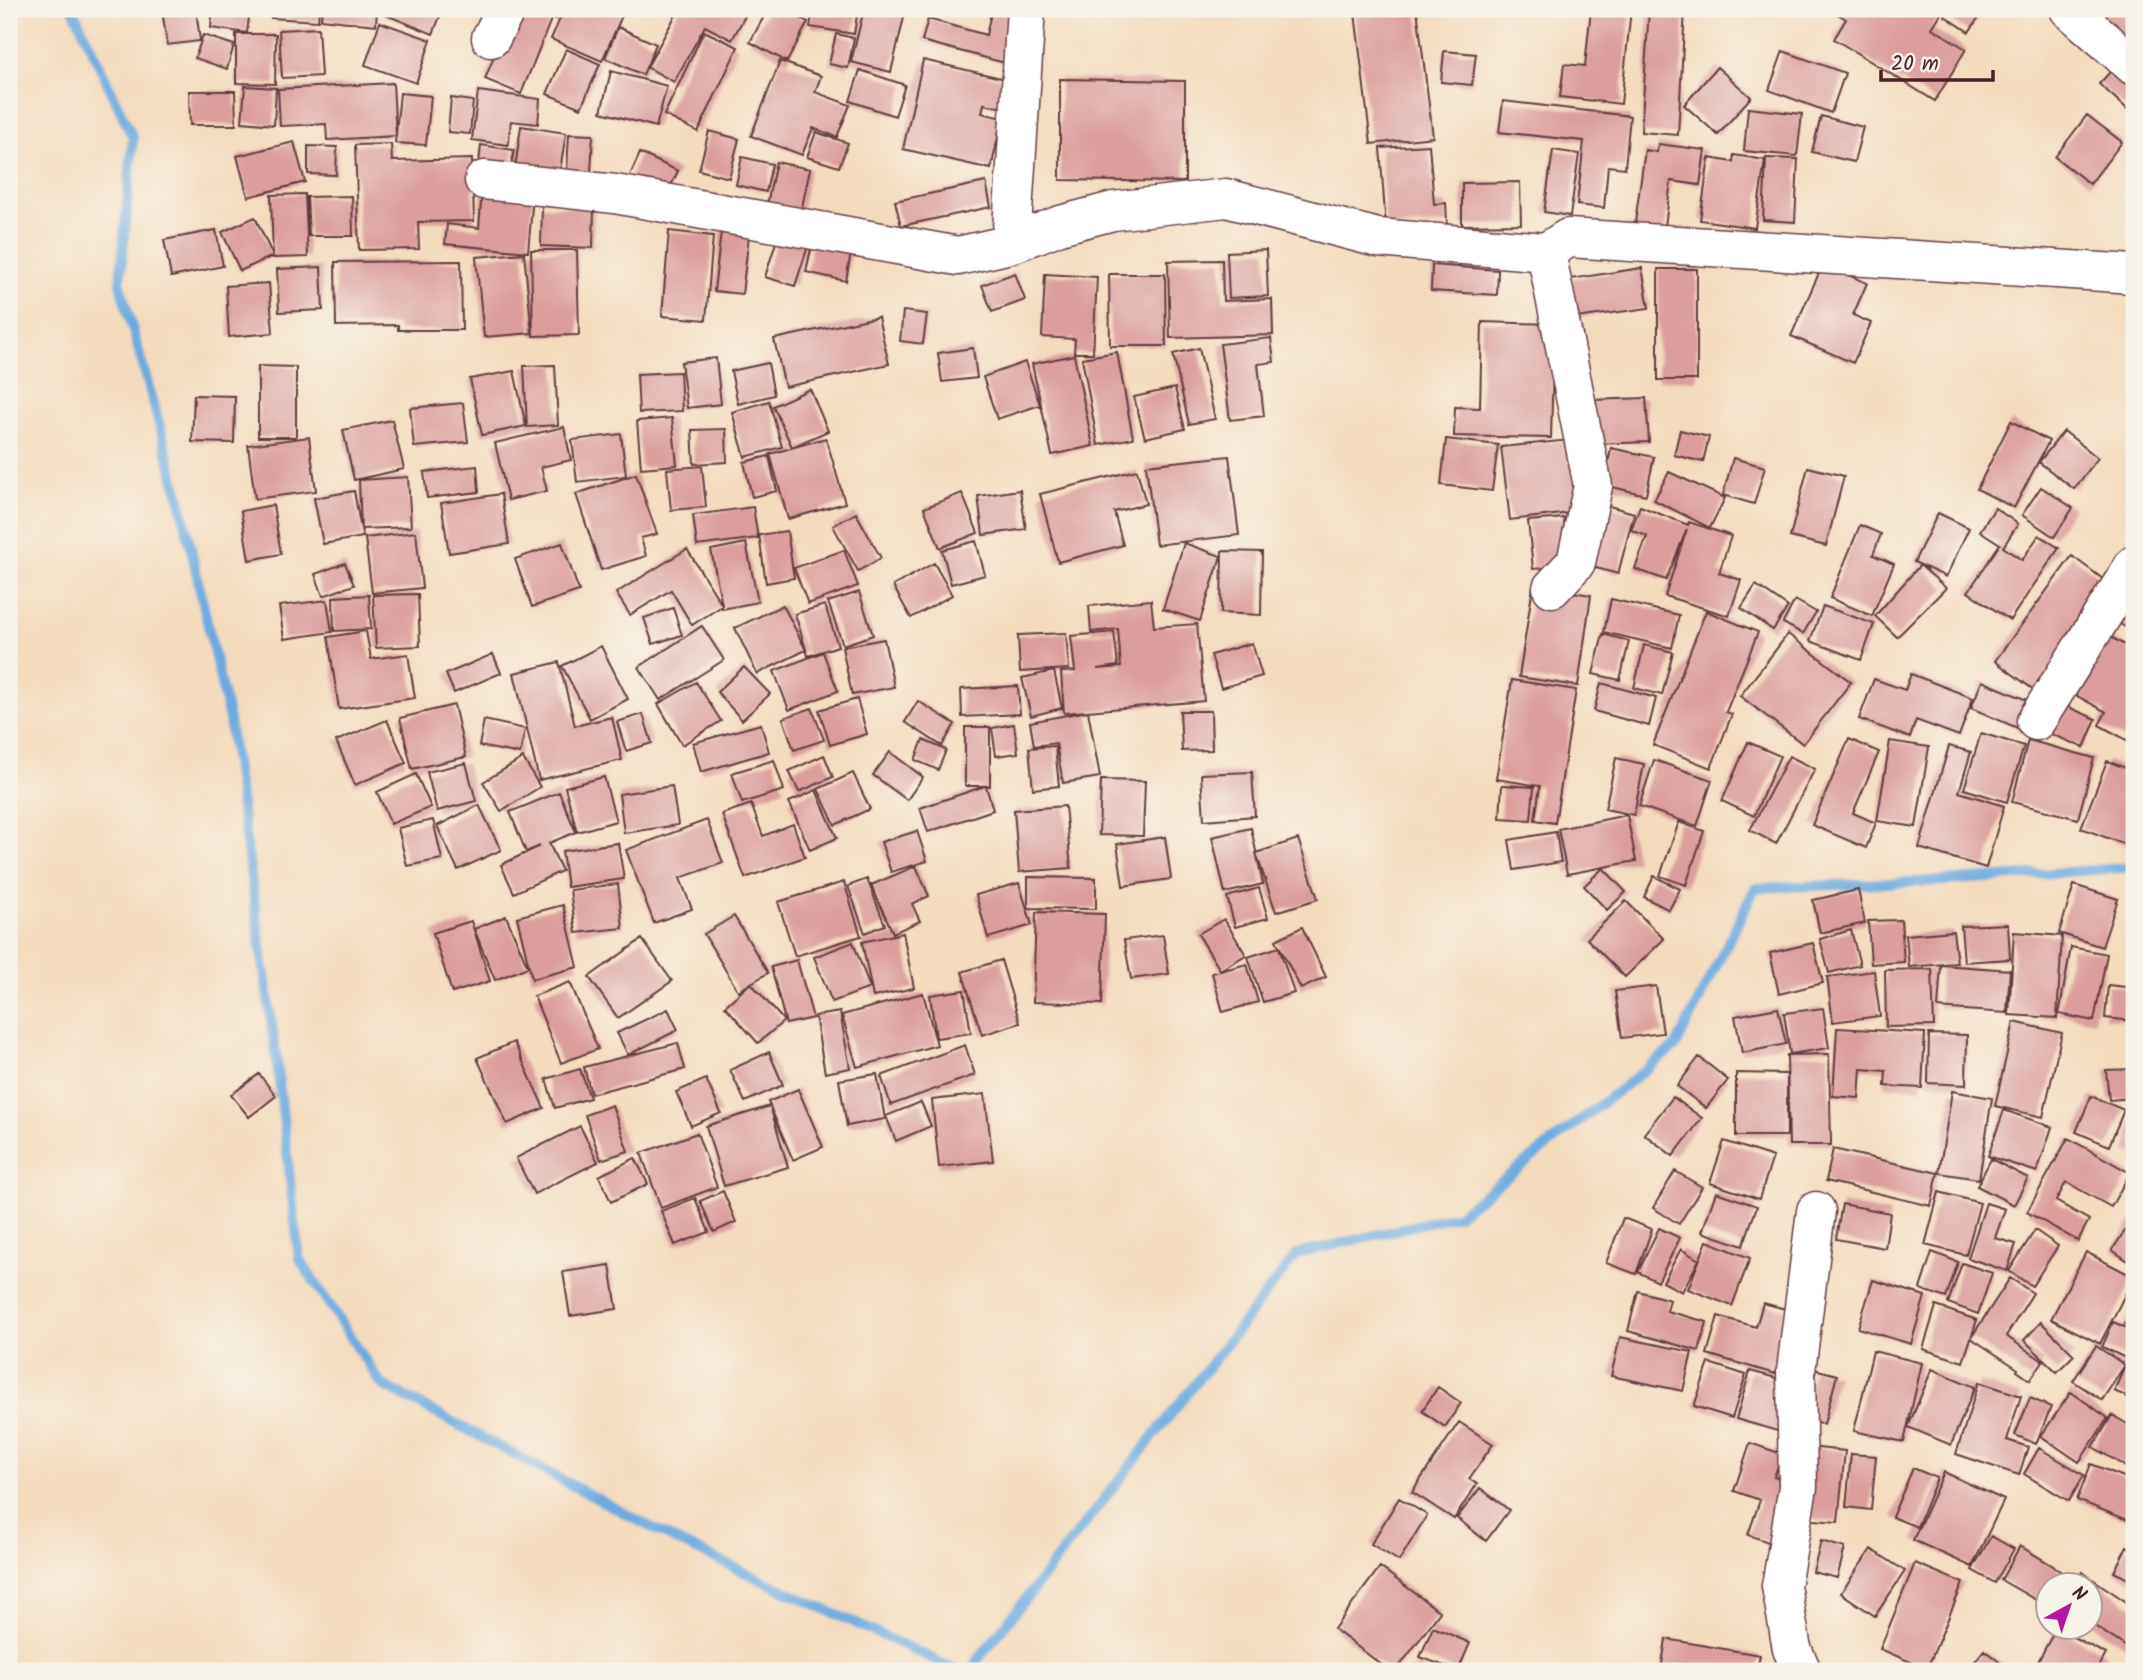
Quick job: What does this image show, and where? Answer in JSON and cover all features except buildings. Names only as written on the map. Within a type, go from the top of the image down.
[{"type":"street","points":[[1011,244],[1026,9]]},
{"type":"street","points":[[2069,9],[2134,66]]},
{"type":"street","points":[[484,180],[615,194],[958,256],[1011,244],[1060,225],[1113,211],[1226,198],[1378,238],[1546,252],[1568,238],[2134,274]]},
{"type":"street","points":[[1546,252],[1593,486],[1576,562],[1552,588]]},
{"type":"street","points":[[2036,721],[2134,565]]},
{"type":"street","points":[[1802,1671],[1792,1649],[1781,1586],[1798,1487],[1796,1371],[1816,1211]]},
{"type":"waterway","points":[[73,9],[133,138],[120,284],[179,495],[229,720],[276,1055],[299,1258],[381,1384],[679,1542],[959,1671]]},
{"type":"waterway","points":[[969,1671],[1297,1254],[1458,1215],[1676,1046],[1755,888],[1944,881],[2134,867]]}]
